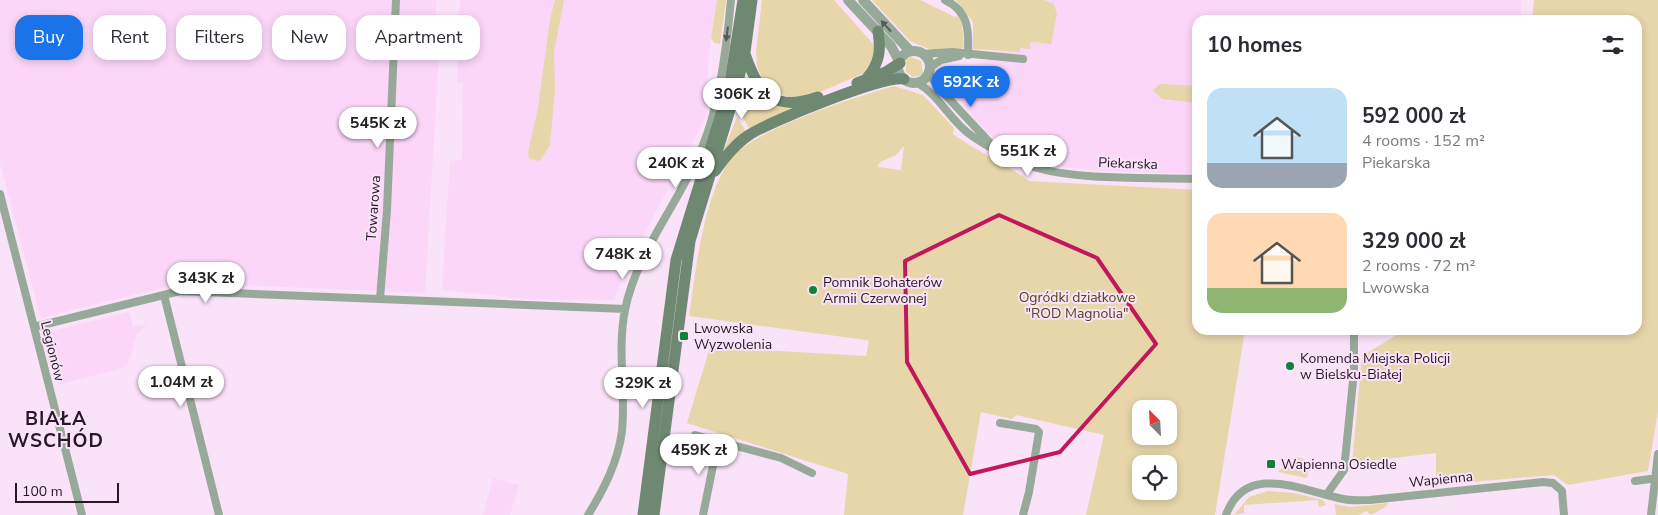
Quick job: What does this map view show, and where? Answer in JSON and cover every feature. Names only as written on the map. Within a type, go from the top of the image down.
[{"type":"main road","points":[[643,515],[670,300],[682,236],[729,88],[743,0]]},
{"type":"main road","points":[[654,515],[690,241],[732,107],[745,52],[752,0]]},
{"type":"main road","points":[[866,80],[875,68],[880,55],[878,31]]},
{"type":"main road","points":[[745,52],[759,86],[772,98],[781,102],[803,102],[866,80],[900,63]]},
{"type":"main road","points":[[708,180],[734,147],[760,129],[842,96],[889,80],[904,79]]},
{"type":"main road","points":[[682,236],[681,221],[703,146]]},
{"type":"street","name":"Towarowa","points":[[380,299],[387,210],[396,0]]},
{"type":"street","points":[[588,515],[604,488],[618,451],[622,430],[622,337],[625,309],[644,260],[703,146],[726,48],[731,0]]},
{"type":"street","points":[[848,0],[878,31],[896,53],[900,63]]},
{"type":"street","points":[[863,0],[905,48],[910,51],[923,54],[945,52],[1023,58]]},
{"type":"street","points":[[945,0],[958,7],[966,20],[968,55]]},
{"type":"street","points":[[910,51],[902,57],[899,72],[909,82],[918,83],[928,70],[941,60],[968,55]]},
{"type":"street","points":[[923,54],[928,60],[928,70]]},
{"type":"street","name":"Piekarska","points":[[928,70],[930,78],[978,133],[1001,152]]},
{"type":"street","name":"Piekarska","points":[[918,83],[931,92],[969,135],[988,147],[1036,168],[1064,173],[1192,179]]},
{"type":"street","name":"Legionów","points":[[0,194],[82,515]]},
{"type":"street","points":[[34,328],[180,291],[625,309]]},
{"type":"street","points":[[164,295],[219,515]]},
{"type":"street","points":[[1327,494],[1344,470],[1354,371],[1354,335]]},
{"type":"street","points":[[1000,423],[1036,429],[1039,432],[1029,492],[1023,515]]},
{"type":"street","points":[[695,435],[781,458],[812,473]]},
{"type":"street","points":[[703,515],[718,441]]},
{"type":"street","points":[[1651,515],[1658,454]]},
{"type":"street","points":[[1635,481],[1656,478]]},
{"type":"street","name":"Wapienna","points":[[1226,515],[1238,496],[1260,484],[1287,483],[1344,499],[1370,500],[1543,482],[1558,486],[1564,497],[1564,515]]},
{"type":"highlighted area","points":[[999,215],[1097,258],[1156,344],[1060,452],[970,474],[907,362],[905,261]]},
{"type":"shaded area","points":[[0,0],[437,0],[435,15],[356,15],[356,60],[439,60],[425,293],[191,283],[191,269],[180,271],[181,283],[41,318],[0,163]]},
{"type":"shaded area","points":[[460,0],[717,0],[709,54],[705,119],[628,264],[614,300],[529,299],[442,290],[450,161],[462,160],[463,83],[457,83],[458,60],[480,60],[480,15],[459,15]]},
{"type":"shaded area","points":[[1007,0],[1521,0],[1521,15],[1192,15],[1192,174],[1109,171],[1048,166],[1035,162],[1036,160],[988,134],[943,81],[950,65],[977,65],[1004,49]]},
{"type":"shaded area","points":[[129,312],[133,327],[147,324],[137,334],[127,367],[58,385],[45,333]]},
{"type":"shaded area","points":[[493,478],[519,485],[510,515],[483,515]]},
{"type":"green space","points":[[555,0],[564,0],[554,52],[555,90],[550,145],[540,161],[529,159],[528,152],[538,108],[550,19]]},
{"type":"green space","points":[[717,0],[726,0],[720,44],[714,43],[711,38]]},
{"type":"green space","points":[[762,0],[834,0],[875,46],[876,54],[864,73],[811,96],[790,97],[777,93],[765,84],[757,67],[756,51]]},
{"type":"green space","points":[[872,0],[920,0],[955,17],[959,16],[962,25],[964,47],[960,50],[931,50],[910,41]]},
{"type":"green space","points":[[956,0],[1044,0],[1053,3],[1057,13],[1051,44],[1033,42],[1030,43],[1031,49],[1020,48],[1020,52],[973,49],[973,22]]},
{"type":"green space","points":[[1534,0],[1658,0],[1658,412],[1648,471],[1568,485],[1554,475],[1436,485],[1436,453],[1352,463],[1362,356],[1397,335],[1642,335],[1642,15],[1532,15]]},
{"type":"green space","points":[[911,57],[921,61],[923,75],[913,77],[906,72],[906,59]]},
{"type":"green space","points":[[1160,84],[1192,86],[1192,102],[1162,99],[1153,90]]},
{"type":"green space","name":"Ogródki działkowe \"ROD Magnolia\"","points":[[894,86],[923,95],[954,128],[953,134],[1029,181],[1192,190],[1192,335],[1244,335],[1215,515],[1086,515],[1104,435],[1016,415],[1012,419],[981,412],[963,515],[844,515],[848,474],[687,423],[710,347],[866,356],[869,341],[866,340],[689,316],[702,234],[707,213],[721,175],[731,159],[743,148],[761,136],[807,115]],"holes":[[[904,146],[901,170],[878,167],[880,162],[896,155]]]},
{"type":"green space","points":[[757,90],[799,106],[750,129],[740,113],[744,106],[744,101]]},
{"type":"green space","points":[[737,117],[746,132],[723,152]]},
{"type":"green space","points":[[1295,457],[1300,457],[1306,461],[1307,478],[1278,472]]},
{"type":"green space","points":[[1268,491],[1294,493],[1323,500],[1326,505],[1319,507],[1318,500],[1244,505],[1244,513],[1234,515],[1249,497]]},
{"type":"green space","points":[[1388,503],[1385,507],[1371,515],[1366,511],[1359,515],[1336,515],[1335,504],[1350,507]]},
{"type":"place","name":"Pomnik Bohaterów Armii Czerwonej","points":[[813,290]]},
{"type":"place","name":"Lwowska Wyzwolenia","points":[[684,336]]},
{"type":"place","name":"Komenda Miejska Policji w Bielsku-Białej","points":[[1290,366]]},
{"type":"place","name":"Wapienna Osiedle","points":[[1271,464]]},
{"type":"district","name":"BIAŁA WSCHÓD","points":[[56,429]]}]
